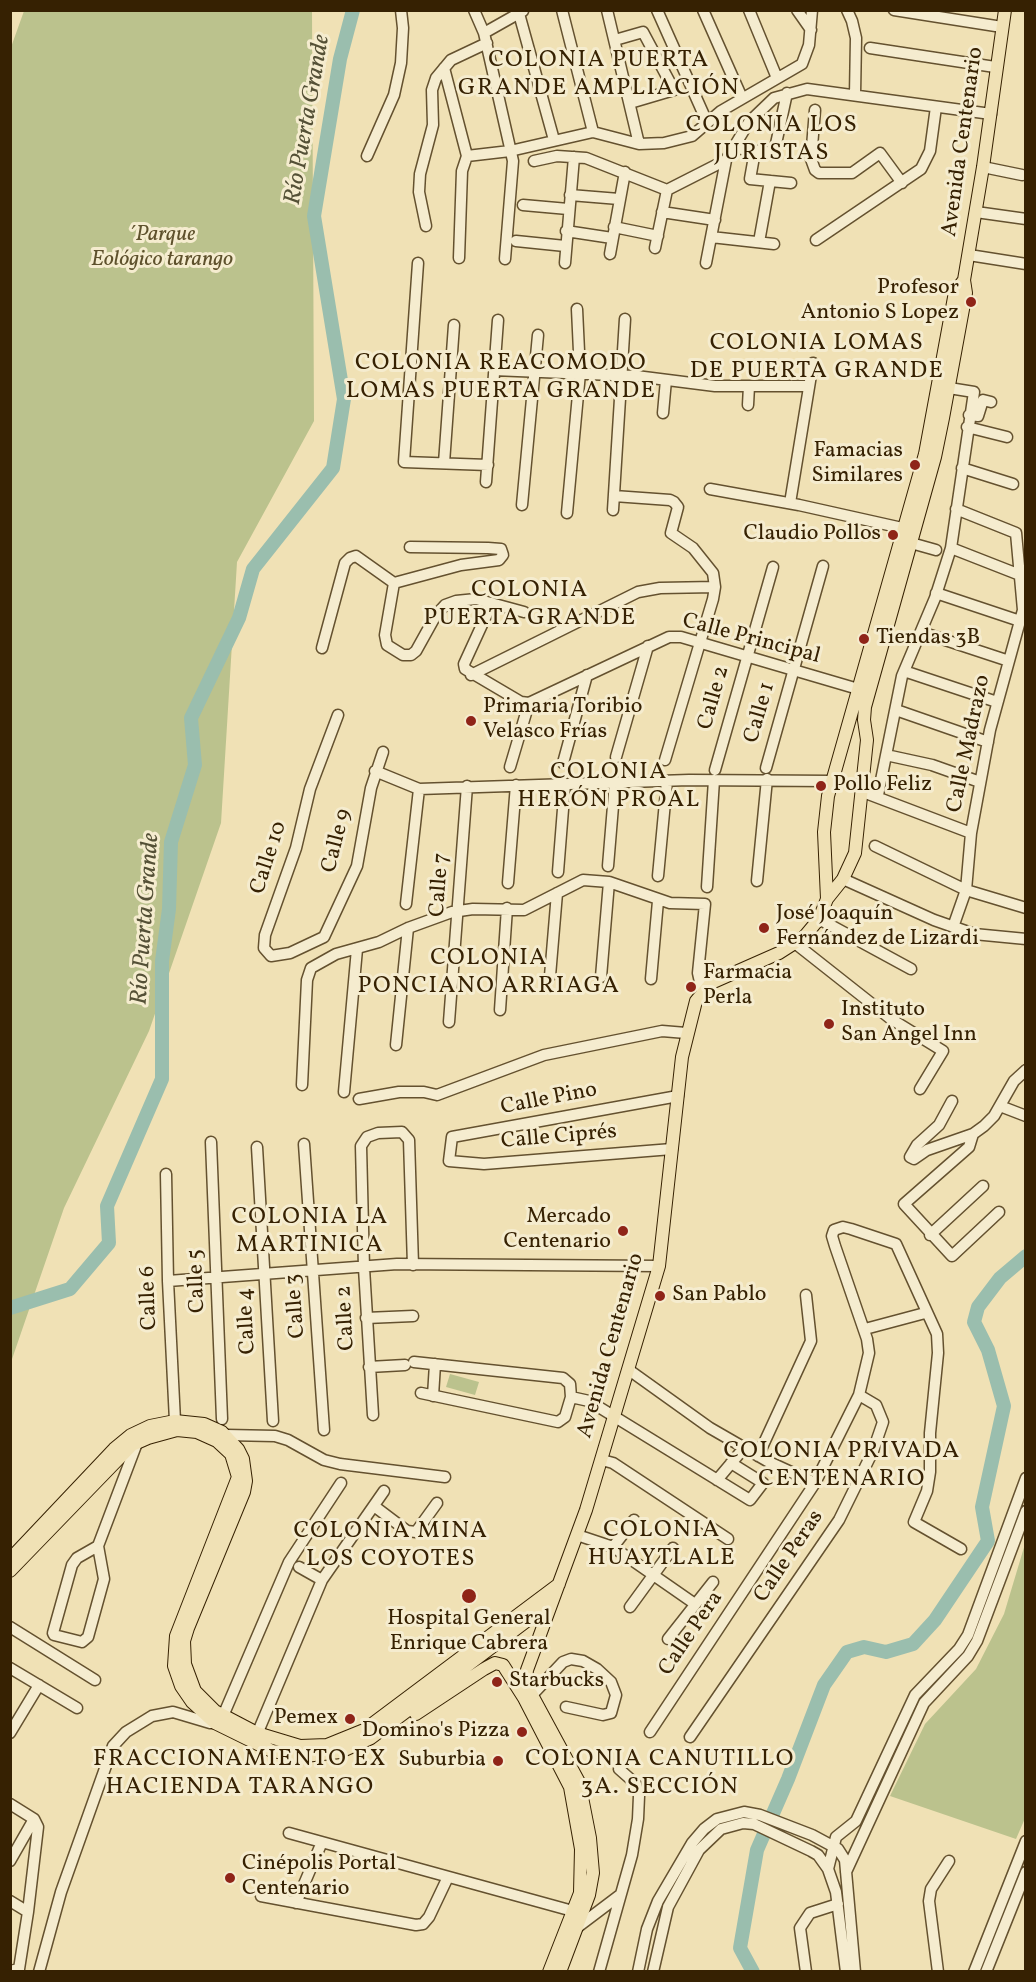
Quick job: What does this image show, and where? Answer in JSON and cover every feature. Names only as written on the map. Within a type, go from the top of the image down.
[{"type":"main road","name":"Avenida Centenario","points":[[827,899],[824,832],[831,781],[856,689],[935,457],[949,388],[966,293],[964,280],[983,167],[995,67],[1005,10]]},
{"type":"main road","name":"Avenida Centenario","points":[[527,1692],[527,1670],[560,1583],[602,1460],[659,1266],[686,1035],[696,1001],[702,991],[721,978],[796,944],[819,919],[827,899],[843,879],[855,853],[863,792],[867,740],[864,720],[869,692],[911,543],[909,530],[955,292],[964,280]]},
{"type":"main road","points":[[850,717],[864,720]]},
{"type":"main road","points":[[10,1559],[121,1442],[144,1429],[175,1421],[204,1424],[226,1435],[241,1455],[246,1482],[244,1492],[210,1564]]},
{"type":"main road","points":[[10,1571],[122,1453],[137,1443],[163,1433],[190,1431],[210,1437],[231,1454],[237,1467],[236,1484],[189,1628],[184,1654],[187,1671],[195,1691],[219,1720],[255,1737],[328,1750],[357,1746],[386,1728],[552,1601]]},
{"type":"main road","points":[[328,1750],[364,1730],[560,1583]]},
{"type":"main road","points":[[386,1728],[409,1718],[495,1663],[503,1665],[527,1692],[571,1763],[579,1782],[586,1811],[592,1873],[578,1913],[564,1935],[549,1971]]},
{"type":"main road","points":[[560,1971],[577,1928],[578,1913]]},
{"type":"street","points":[[367,156],[394,95],[401,63],[403,28],[400,10]]},
{"type":"street","points":[[474,10],[486,38],[510,151],[512,171],[505,259]]},
{"type":"street","points":[[562,10],[593,132]]},
{"type":"street","points":[[607,10],[639,144]]},
{"type":"street","points":[[657,10],[707,122]]},
{"type":"street","points":[[703,10],[742,98]]},
{"type":"street","points":[[749,10],[777,78]]},
{"type":"street","points":[[797,10],[811,30]]},
{"type":"street","points":[[466,156],[510,151],[593,132],[639,144],[664,143],[692,136],[707,122],[742,98],[802,64],[811,30],[812,10]]},
{"type":"street","points":[[847,10],[855,38],[855,94]]},
{"type":"street","points":[[894,10],[1002,27]]},
{"type":"street","points":[[426,225],[419,192],[420,174],[434,125],[432,90],[436,78],[451,60],[486,38],[521,11],[554,140]]},
{"type":"street","points":[[615,40],[643,32],[674,90],[630,103]]},
{"type":"street","points":[[870,48],[995,67]]},
{"type":"street","points":[[444,68],[466,156],[462,171],[459,258]]},
{"type":"street","points":[[667,190],[726,160],[749,122],[762,107],[788,93],[807,89],[991,114]]},
{"type":"street","points":[[735,148],[774,153],[788,93]]},
{"type":"street","points":[[816,240],[902,183],[927,161],[936,107]]},
{"type":"street","points":[[815,110],[811,159],[815,170],[819,173],[852,173],[880,153],[902,183]]},
{"type":"street","points":[[755,151],[750,179],[791,183]]},
{"type":"street","points":[[534,161],[557,156],[586,158],[667,190]]},
{"type":"street","points":[[565,263],[574,157]]},
{"type":"street","points":[[706,263],[726,160]]},
{"type":"street","points":[[983,167],[1022,175]]},
{"type":"street","points":[[610,254],[625,172]]},
{"type":"street","points":[[759,242],[770,181]]},
{"type":"street","points":[[655,248],[667,190]]},
{"type":"street","points":[[570,195],[619,200]]},
{"type":"street","points":[[523,205],[568,209]]},
{"type":"street","points":[[662,212],[715,220]]},
{"type":"street","points":[[976,212],[1026,219]]},
{"type":"street","points":[[566,231],[658,236]]},
{"type":"street","points":[[711,237],[774,244]]},
{"type":"street","points":[[516,241],[565,246]]},
{"type":"street","points":[[969,255],[1026,264]]},
{"type":"street","points":[[418,263],[404,462],[488,465]]},
{"type":"street","points":[[567,513],[580,374],[577,309]]},
{"type":"street","points":[[613,510],[625,318]]},
{"type":"street","points":[[486,482],[498,320]]},
{"type":"street","points":[[444,463],[454,325]]},
{"type":"street","points":[[522,505],[538,335]]},
{"type":"street","points":[[789,503],[813,363]]},
{"type":"street","points":[[494,369],[622,375],[715,386],[809,386]]},
{"type":"street","points":[[663,413],[666,380]]},
{"type":"street","points":[[748,405],[749,386]]},
{"type":"street","points":[[878,795],[904,671],[936,593],[951,548],[974,392],[949,388]]},
{"type":"street","points":[[968,421],[978,416],[982,400],[991,402]]},
{"type":"street","points":[[968,421],[1007,437]]},
{"type":"street","points":[[962,468],[1013,484]]},
{"type":"street","points":[[710,489],[789,503],[909,530]]},
{"type":"street","points":[[614,496],[674,502],[678,507],[671,533],[693,548],[713,573],[715,587],[665,760]]},
{"type":"street","name":"Calle Madrazo","points":[[953,927],[966,890],[971,833],[988,742],[1023,610],[1016,533],[956,509]]},
{"type":"street","points":[[911,543],[936,550]]},
{"type":"street","points":[[394,583],[461,565],[499,560],[503,555],[501,549],[410,546]]},
{"type":"street","points":[[951,548],[1020,575]]},
{"type":"street","points":[[322,648],[345,563],[356,556],[394,583]]},
{"type":"street","name":"Calle 1","points":[[766,768],[824,566]]},
{"type":"street","name":"Calle 2","points":[[707,887],[715,775],[773,567]]},
{"type":"street","points":[[394,583],[385,635],[387,645],[403,655],[411,655],[416,651],[427,629],[446,605],[466,599],[524,612]]},
{"type":"street","points":[[471,675],[638,592],[660,588],[715,587]]},
{"type":"street","points":[[936,593],[1020,621]]},
{"type":"street","points":[[492,603],[464,664],[471,675],[521,702],[529,703],[510,767]]},
{"type":"street","points":[[921,632],[1009,661]]},
{"type":"street","name":"Calle Principal","points":[[529,703],[669,636],[698,642],[869,692]]},
{"type":"street","points":[[616,757],[648,646]]},
{"type":"street","points":[[904,671],[997,702]]},
{"type":"street","points":[[563,763],[587,675]]},
{"type":"street","points":[[896,710],[988,742]]},
{"type":"street","name":"Calle 10","points":[[324,937],[276,957],[271,956],[264,948],[265,935],[296,848],[310,789],[338,715]]},
{"type":"street","name":"Calle 9","points":[[324,937],[357,866],[375,771],[383,752]]},
{"type":"street","points":[[886,755],[932,765],[980,782]]},
{"type":"street","points":[[375,771],[419,789],[667,781],[715,775],[831,781]]},
{"type":"street","name":"Calle 1","points":[[757,881],[767,779]]},
{"type":"street","points":[[658,876],[667,781]]},
{"type":"street","points":[[608,866],[615,782]]},
{"type":"street","points":[[558,872],[565,784]]},
{"type":"street","points":[[508,883],[516,785]]},
{"type":"street","name":"Calle 7","points":[[449,1022],[467,786]]},
{"type":"street","points":[[406,904],[419,789]]},
{"type":"street","points":[[863,792],[878,795],[971,833]]},
{"type":"street","points":[[875,846],[966,890],[1026,908]]},
{"type":"street","points":[[843,879],[974,934],[1026,939]]},
{"type":"street","points":[[302,1085],[307,980],[311,968],[336,954],[380,942],[408,928],[459,910],[507,908],[524,910],[583,880],[609,882],[658,901],[705,904],[698,973],[702,991]]},
{"type":"street","points":[[601,977],[609,882]]},
{"type":"street","points":[[550,976],[557,893]]},
{"type":"street","points":[[651,979],[658,901]]},
{"type":"street","points":[[500,1010],[507,908]]},
{"type":"street","points":[[819,919],[911,969]]},
{"type":"street","points":[[396,1045],[408,928]]},
{"type":"street","points":[[796,944],[891,1018],[944,1051],[920,1089]]},
{"type":"street","points":[[344,1092],[357,949]]},
{"type":"street","points":[[359,1099],[399,1092],[424,1092],[438,1095],[544,1055],[662,1030],[686,1035]]},
{"type":"street","points":[[999,1212],[952,1256],[930,1235],[904,1204],[994,1116],[1014,1081],[1025,1071]]},
{"type":"street","name":"Calle Pino","points":[[449,1161],[452,1137],[678,1096]]},
{"type":"street","points":[[952,1101],[939,1125],[917,1145],[910,1157],[914,1159],[927,1150],[972,1139]]},
{"type":"street","points":[[1000,1106],[1026,1116]]},
{"type":"street","name":"Calle 2","points":[[373,1414],[366,1318],[361,1146],[367,1137],[378,1133],[402,1132],[409,1140],[413,1264]]},
{"type":"street","name":"Calle 5","points":[[211,1142],[222,1419]]},
{"type":"street","name":"Calle 3","points":[[304,1144],[315,1270],[324,1430]]},
{"type":"street","name":"Calle 4","points":[[257,1148],[273,1421]]},
{"type":"street","name":"Calle Ciprés","points":[[449,1161],[484,1164],[672,1149]]},
{"type":"street","name":"Calle 6","points":[[166,1174],[168,1281],[175,1421]]},
{"type":"street","points":[[930,1235],[983,1185]]},
{"type":"street","name":"Calle Pera","points":[[650,1731],[815,1483],[859,1395],[869,1353],[865,1329],[832,1236],[834,1230],[843,1227],[896,1244],[926,1313]]},
{"type":"street","points":[[168,1281],[413,1264],[659,1266]]},
{"type":"street","points":[[758,1456],[811,1341],[806,1294]]},
{"type":"street","points":[[865,1329],[926,1313],[937,1334],[938,1353],[930,1433],[930,1472],[927,1491],[914,1522],[962,1549]]},
{"type":"street","points":[[366,1318],[413,1316]]},
{"type":"street","points":[[433,1396],[435,1364]]},
{"type":"street","points":[[369,1367],[435,1364],[563,1378],[570,1384],[571,1397],[565,1417],[558,1422],[421,1393]]},
{"type":"street","points":[[629,1370],[710,1428],[758,1456],[815,1483]]},
{"type":"street","name":"Calle Peras","points":[[690,1737],[839,1520],[873,1451],[883,1422],[876,1405],[859,1395]]},
{"type":"street","points":[[571,1397],[589,1401],[750,1500],[763,1483],[731,1463]]},
{"type":"street","points":[[226,1435],[275,1436],[288,1440],[324,1460],[340,1464],[445,1477]]},
{"type":"street","points":[[98,1546],[77,1558],[72,1564],[52,1633],[54,1635],[82,1642],[88,1636],[104,1578],[98,1546],[137,1443]]},
{"type":"street","points":[[717,1480],[744,1448]]},
{"type":"street","points":[[602,1460],[613,1463],[728,1539]]},
{"type":"street","points":[[846,1971],[838,1904],[828,1869],[836,1837],[856,1821],[915,1695],[946,1664],[968,1635],[1026,1478]]},
{"type":"street","points":[[39,1971],[62,1892],[96,1802],[105,1764],[113,1746],[126,1732],[152,1716],[173,1712],[219,1720],[289,1562],[341,1483]]},
{"type":"street","points":[[255,1737],[322,1580],[384,1491]]},
{"type":"street","points":[[374,1506],[411,1532],[419,1529],[437,1503]]},
{"type":"street","points":[[846,1872],[920,1710],[968,1656],[977,1641],[1026,1510]]},
{"type":"street","points":[[613,1547],[634,1520]]},
{"type":"street","points":[[577,1535],[613,1547],[695,1604]]},
{"type":"street","points":[[630,1607],[673,1548]]},
{"type":"street","points":[[298,1567],[322,1580]]},
{"type":"street","points":[[668,1639],[712,1582]]},
{"type":"street","points":[[10,1628],[95,1680]]},
{"type":"street","points":[[527,1692],[563,1662],[571,1659],[583,1661],[597,1669],[611,1682],[616,1695],[611,1713],[603,1715],[566,1707]]},
{"type":"street","points":[[11,1669],[76,1708]]},
{"type":"street","points":[[10,1733],[39,1685]]},
{"type":"street","points":[[599,1971],[632,1855],[639,1796],[636,1784],[619,1769]]},
{"type":"street","points":[[10,1804],[34,1819],[38,1827],[28,1912],[16,1970]]},
{"type":"street","points":[[638,1971],[647,1929],[658,1901],[692,1843],[717,1819],[744,1812],[811,1851],[828,1869]]},
{"type":"street","points":[[10,1861],[34,1819]]},
{"type":"street","points":[[652,1971],[668,1907],[699,1850],[722,1829],[757,1820],[812,1835],[835,1846],[844,1859],[855,1971]]},
{"type":"street","points":[[289,1833],[578,1913]]},
{"type":"street","points":[[296,1903],[322,1842]]},
{"type":"street","points":[[974,1971],[1021,1865],[1024,1848]]},
{"type":"street","points":[[938,1971],[929,1901],[931,1890],[949,1861]]},
{"type":"street","points":[[986,1971],[1026,1872]]},
{"type":"street","points":[[261,1896],[416,1925],[423,1924],[429,1917],[448,1877]]},
{"type":"street","points":[[564,1935],[577,1928],[620,1894]]},
{"type":"street","points":[[10,1901],[28,1912]]},
{"type":"street","points":[[806,1971],[800,1928],[810,1913],[838,1904]]},
{"type":"green space","name":"´Parque Eológico tarango","points":[[24,11],[312,11],[314,421],[237,562],[221,823],[149,1031],[64,1208],[11,1362],[10,50]]},
{"type":"green space","points":[[450,1374],[479,1382],[475,1395],[446,1387]]},
{"type":"green space","points":[[1025,1544],[1026,1816],[1016,1839],[890,1796],[925,1724],[976,1669],[1004,1614]]},
{"type":"waterway","name":"Río Puerta Grande","points":[[10,1308],[70,1289],[109,1243],[107,1206],[162,1079],[162,961],[169,909],[171,842],[195,765],[191,718],[239,618],[253,569],[333,468],[344,399],[314,216],[340,59],[353,10]]},
{"type":"waterway","points":[[753,1972],[740,1948],[757,1850],[788,1779],[824,1685],[847,1652],[864,1647],[886,1652],[913,1644],[935,1620],[988,1541],[982,1507],[1004,1406],[988,1350],[974,1322],[978,1307],[1000,1278],[1026,1256]]},
{"type":"place","name":"Profesor Antonio S Lopez","points":[[971,302]]},
{"type":"place","name":"Famacias Similares","points":[[915,465]]},
{"type":"place","name":"Claudio Pollos","points":[[893,535]]},
{"type":"place","name":"Tiendas 3B","points":[[864,639]]},
{"type":"place","name":"Primaria Toribio Velasco Frías","points":[[471,721]]},
{"type":"place","name":"Pollo Feliz","points":[[821,786]]},
{"type":"place","name":"José Joaquín Fernández de Lizardi","points":[[764,928]]},
{"type":"place","name":"Farmacia Perla","points":[[691,987]]},
{"type":"place","name":"Instituto San Angel Inn","points":[[829,1024]]},
{"type":"place","name":"Mercado Centenario","points":[[623,1231]]},
{"type":"place","name":"San Pablo","points":[[660,1296]]},
{"type":"place","name":"Hospital General Enrique Cabrera","points":[[469,1596]]},
{"type":"place","name":"Starbucks","points":[[497,1682]]},
{"type":"place","name":"Pemex","points":[[350,1719]]},
{"type":"place","name":"Domino's Pizza","points":[[522,1732]]},
{"type":"place","name":"Suburbia","points":[[498,1761]]},
{"type":"place","name":"Cinépolis Portal Centenario","points":[[230,1878]]},
{"type":"district","name":"COLONIA PUERTA GRANDE AMPLIACIÓN","points":[[599,76]]},
{"type":"district","name":"COLONIA LOS JURISTAS","points":[[772,141]]},
{"type":"district","name":"COLONIA LOMAS DE PUERTA GRANDE","points":[[817,359]]},
{"type":"district","name":"COLONIA REACOMODO LOMAS PUERTA GRANDE","points":[[501,379]]},
{"type":"district","name":"COLONIA PUERTA GRANDE","points":[[530,606]]},
{"type":"district","name":"COLONIA HERÓN PROAL","points":[[609,788]]},
{"type":"district","name":"COLONIA PONCIANO ARRIAGA","points":[[489,974]]},
{"type":"district","name":"COLONIA LA MARTINICA","points":[[310,1233]]},
{"type":"district","name":"COLONIA PRIVADA CENTENARIO","points":[[842,1467]]},
{"type":"district","name":"COLONIA HUAYTLALE","points":[[662,1546]]},
{"type":"district","name":"COLONIA MINA LOS COYOTES","points":[[391,1547]]},
{"type":"district","name":"FRACCIONAMIENTO EX HACIENDA TARANGO","points":[[240,1775]]},
{"type":"district","name":"COLONIA CANUTILLO 3A. SECCIÓN","points":[[660,1775]]}]
